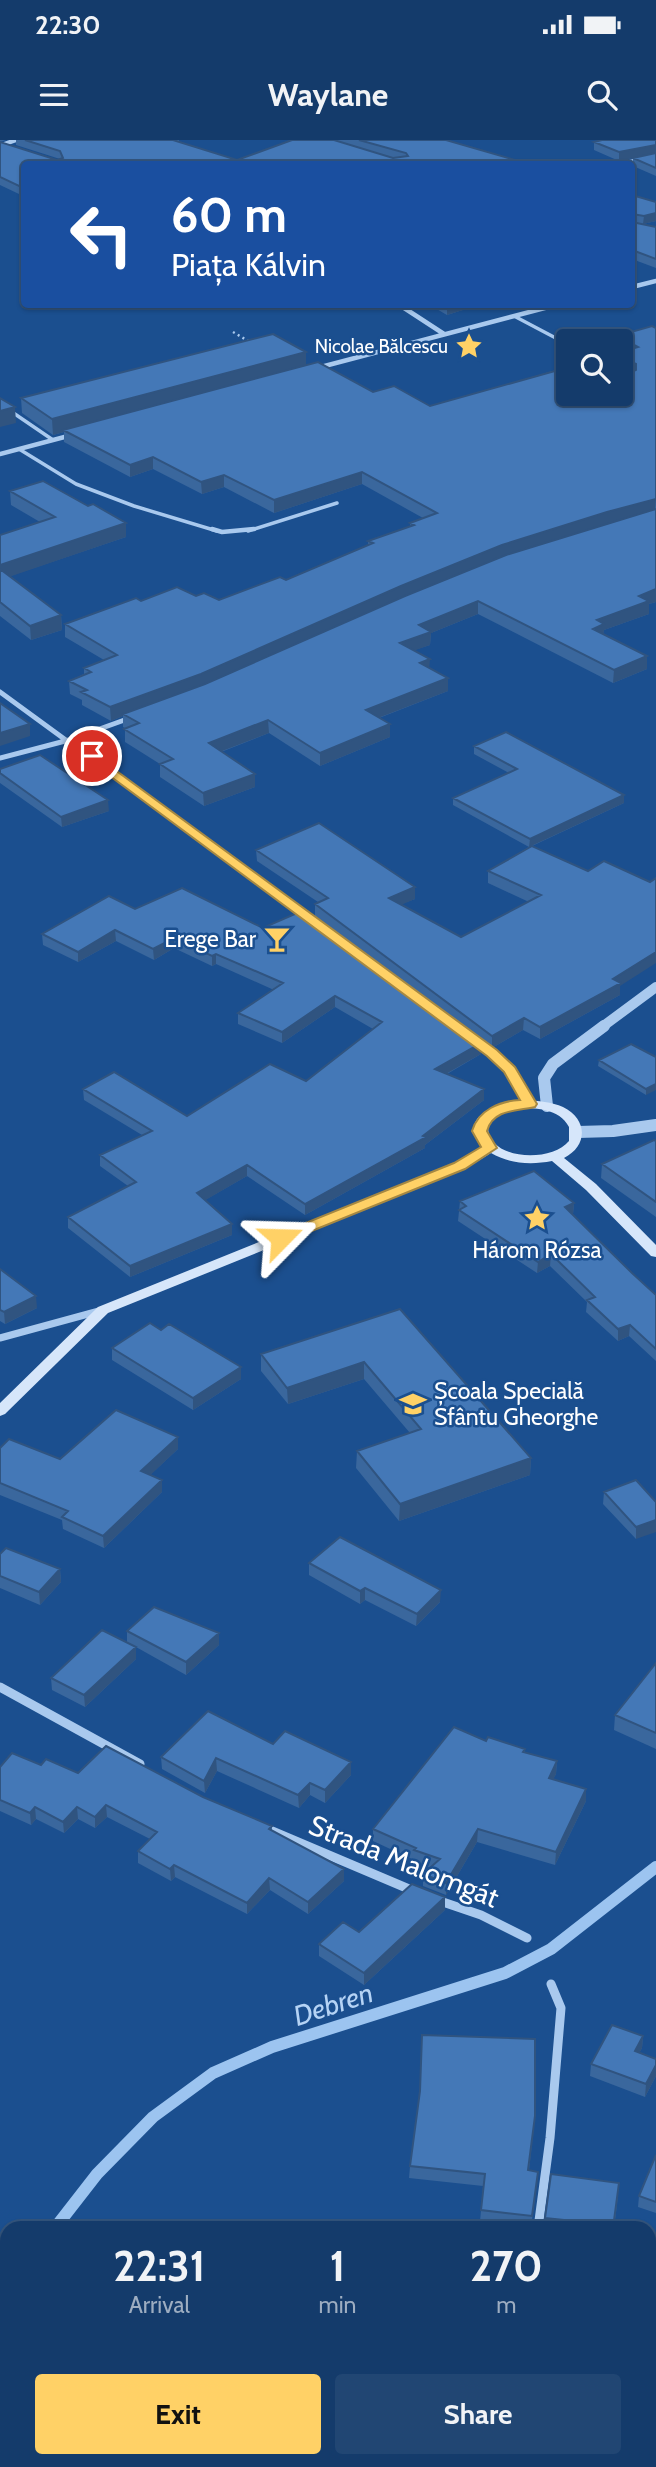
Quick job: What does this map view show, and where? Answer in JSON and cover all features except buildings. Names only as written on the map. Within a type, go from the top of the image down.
[{"type":"main road","points":[[530,1104],[547,1106],[568,1115],[578,1132],[573,1146],[555,1157],[527,1160],[513,1158],[490,1148],[482,1140],[482,1122],[501,1108],[530,1104]]},
{"type":"main road","points":[[0,1411],[103,1310],[460,1166],[490,1148]]},
{"type":"main road","points":[[555,1157],[591,1187],[656,1253]]},
{"type":"street","points":[[1,145],[16,140]]},
{"type":"street","points":[[1,145],[13,149]]},
{"type":"street","points":[[635,161],[656,156]]},
{"type":"street","points":[[635,286],[656,281]]},
{"type":"street","points":[[404,308],[444,334]]},
{"type":"street","points":[[311,370],[545,308]]},
{"type":"street","points":[[0,454],[79,433]]},
{"type":"street","points":[[0,692],[314,921]]},
{"type":"street","points":[[0,758],[69,740],[135,716]]},
{"type":"street","points":[[547,1106],[544,1078],[553,1065],[656,987]]},
{"type":"street","points":[[470,1036],[510,1070],[530,1104]]},
{"type":"street","points":[[578,1132],[613,1131],[656,1125]]},
{"type":"street","points":[[0,1338],[103,1310]]},
{"type":"street","points":[[0,1687],[148,1768]]},
{"type":"street","name":"Strada Malomgát","points":[[264,1828],[420,1893]]},
{"type":"street","name":"Strada Malomgát","points":[[432,1898],[481,1915],[527,1938]]},
{"type":"street","points":[[539,2221],[550,2138],[561,2008],[551,1984]]},
{"type":"lane","points":[[514,316],[556,338]]},
{"type":"lane","points":[[1,404],[53,440]]},
{"type":"lane","points":[[19,449],[76,484],[134,506],[222,531],[247,531],[337,503]]},
{"type":"path","points":[[233,332],[255,345]]},
{"type":"waterway","name":"Debren","points":[[60,2221],[97,2174],[153,2117],[213,2073],[272,2047],[505,1973],[551,1949],[656,1867]]},
{"type":"place","name":"Nicolae Bălcescu","points":[[469,346]]},
{"type":"place","name":"Erege Bar","points":[[277,939]]},
{"type":"place","name":"Három Rózsa","points":[[537,1218]]},
{"type":"place","name":"Școala Specială Sfântu Gheorghe","points":[[413,1404]]},
{"type":"route","points":[[92,756],[492,1053],[510,1070],[530,1104],[514,1104],[489,1114],[482,1122],[480,1131],[482,1140],[490,1148],[460,1166],[281,1238]]}]
